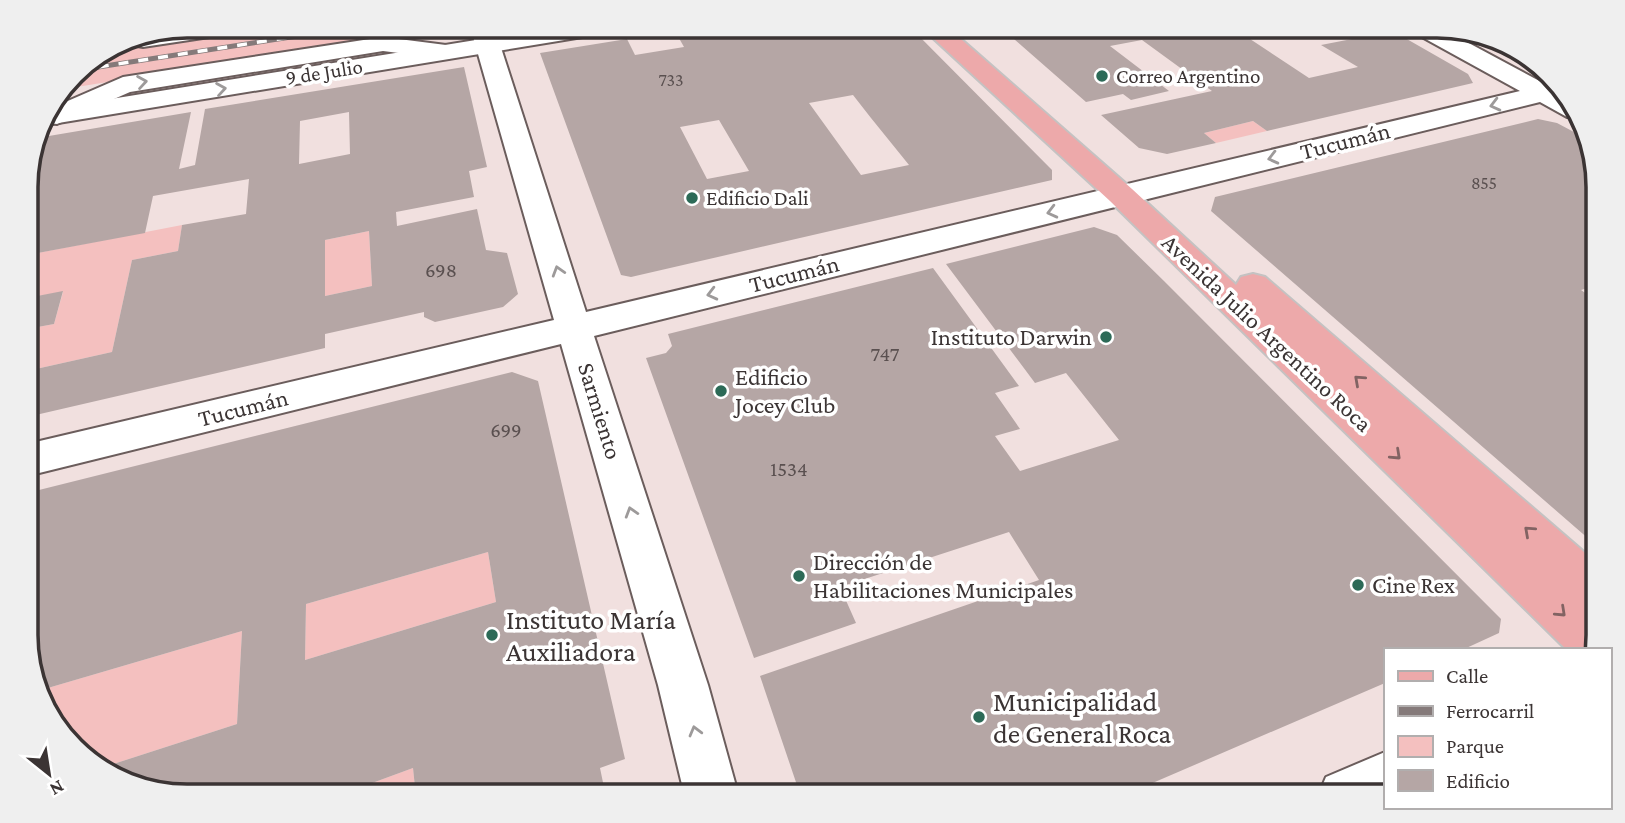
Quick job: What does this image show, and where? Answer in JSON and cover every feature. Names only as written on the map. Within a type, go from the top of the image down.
[{"type":"main road","name":"Avenida Julio Argentino Roca","points":[[947,38],[1133,192],[1586,582]]},
{"type":"main road","name":"Avenida Julio Argentino Roca","points":[[978,38],[1586,636]]},
{"type":"street","name":"9 de Julio","points":[[58,116],[446,52],[478,39]]},
{"type":"street","name":"Sarmiento","points":[[486,39],[683,685],[709,784]]},
{"type":"street","points":[[1445,39],[1550,90]]},
{"type":"street","name":"Tucumán","points":[[38,457],[1551,91]]},
{"type":"green space","points":[[377,39],[78,87],[97,69],[122,54],[159,41]]},
{"type":"green space","points":[[1253,121],[1267,131],[1216,143],[1204,133]]},
{"type":"green space","points":[[182,225],[178,251],[132,260],[112,352],[39,368],[39,327],[54,324],[63,292],[39,296],[39,253]]},
{"type":"green space","points":[[369,231],[372,286],[325,296],[325,240]]},
{"type":"green space","points":[[488,552],[496,602],[305,660],[306,604]]},
{"type":"green space","points":[[242,631],[237,724],[113,764],[76,734],[48,688]]},
{"type":"green space","points":[[413,768],[415,784],[369,784]]},
{"type":"building","points":[[921,38],[1052,170],[1052,180],[631,277],[621,275],[540,53],[627,39],[635,55],[684,47],[679,39]],"holes":[[[853,95],[909,165],[861,175],[809,103]],[[719,120],[749,171],[707,179],[680,127]]]},
{"type":"building","points":[[1013,38],[1254,38],[1250,39],[1309,78],[1358,67],[1321,45],[1357,38],[1405,38],[1468,74],[1473,83],[1267,131],[1253,121],[1204,133],[1216,143],[1167,154],[1139,148],[1101,115],[1212,91],[1142,40],[1110,46],[1169,91],[1131,100],[1123,94],[1086,102]]},
{"type":"building","points":[[464,67],[487,167],[469,171],[474,197],[396,212],[397,226],[477,209],[486,250],[507,253],[518,294],[503,307],[435,322],[424,317],[424,312],[325,334],[325,348],[38,414],[39,368],[112,352],[132,260],[178,251],[182,225],[246,214],[249,179],[153,196],[145,233],[39,253],[39,178],[48,136],[191,112],[179,169],[195,165],[205,109]],"holes":[[[349,112],[350,154],[299,164],[300,121]],[[369,231],[372,286],[325,296],[325,240]]]},
{"type":"building","points":[[1538,119],[1557,123],[1576,133],[1584,159],[1586,188],[1586,289],[1581,290],[1586,294],[1586,537],[1211,211],[1215,197]]},
{"type":"building","points":[[1094,227],[1117,235],[1501,619],[1499,633],[1466,648],[1384,648],[1384,683],[1150,784],[797,784],[760,676],[1039,580],[1009,532],[840,587],[856,623],[754,658],[646,358],[666,353],[672,346],[668,334],[933,268],[1019,386],[995,393],[1020,429],[995,436],[1020,471],[1119,440],[1066,373],[1035,383],[946,264]]},
{"type":"building","points":[[63,291],[54,324],[39,327],[39,296]]},
{"type":"building","points":[[512,372],[538,381],[625,759],[600,768],[603,784],[415,784],[413,768],[369,784],[188,784],[159,782],[140,777],[113,764],[237,724],[242,631],[48,688],[41,664],[38,635],[38,490]],"holes":[[[488,552],[496,602],[305,660],[306,604]]]},
{"type":"railway","points":[[101,67],[279,39]]},
{"type":"place","name":"Correo Argentino","points":[[1102,76]]},
{"type":"place","name":"Edificio Dali","points":[[692,198]]},
{"type":"place","name":"Instituto Darwin","points":[[1106,337]]},
{"type":"place","name":"Edificio Jocey Club","points":[[721,391]]},
{"type":"place","name":"Dirección de Habilitaciones Municipales","points":[[799,576]]},
{"type":"place","name":"Cine Rex","points":[[1358,585]]},
{"type":"place","name":"Instituto María Auxiliadora","points":[[492,635]]},
{"type":"place","name":"Municipalidad de General Roca","points":[[979,717]]}]
